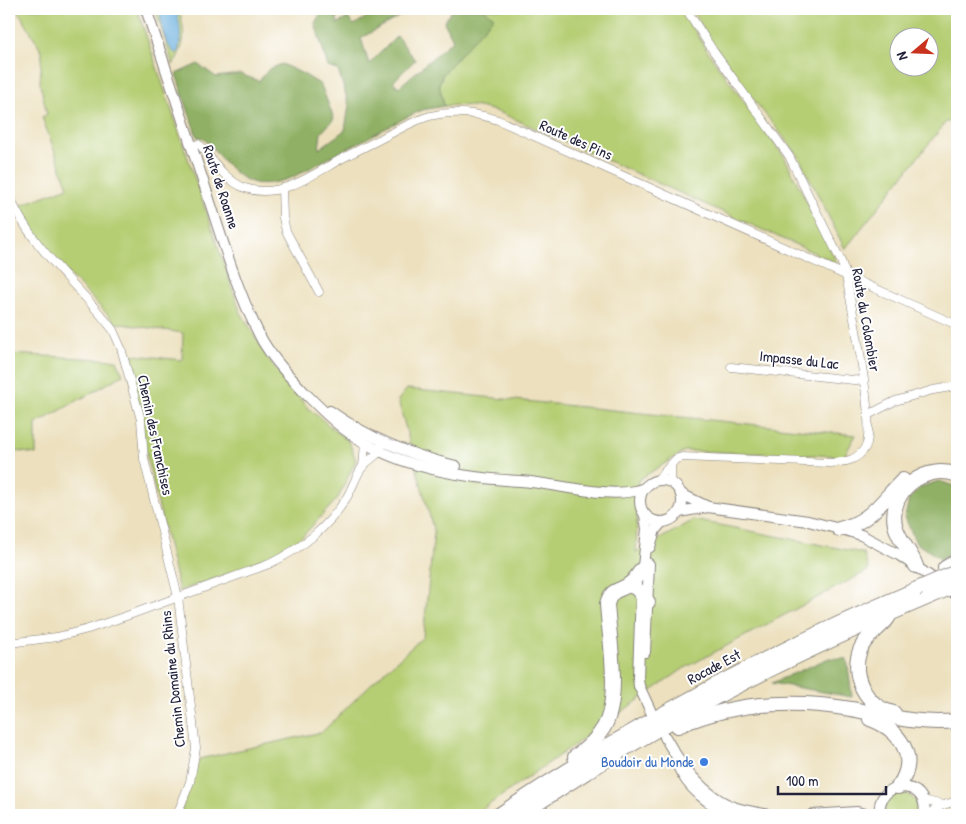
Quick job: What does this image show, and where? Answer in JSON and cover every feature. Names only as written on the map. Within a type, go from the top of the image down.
[{"type":"highway","points":[[839,529],[856,524],[866,518],[904,479],[917,470],[939,465],[957,469]]},
{"type":"highway","points":[[916,566],[913,555],[901,540],[895,523],[896,505],[899,498],[904,489],[920,476],[942,472],[957,475]]},
{"type":"highway","points":[[525,798],[532,786],[581,753],[604,727],[611,709],[612,694],[607,604],[616,590],[633,581],[642,569]]},
{"type":"highway","name":"Rocade Est","points":[[499,815],[640,726],[730,676],[901,596],[914,587],[954,572]]},
{"type":"highway","name":"Rocade Est","points":[[520,815],[649,734],[744,682],[892,612],[929,597],[954,572]]},
{"type":"highway","points":[[628,585],[636,588],[644,597]]},
{"type":"highway","points":[[892,612],[862,648],[857,665],[862,688],[875,704],[890,712],[920,716],[957,716]]},
{"type":"highway","points":[[649,734],[671,729],[711,714],[748,705],[788,702],[829,705],[898,720],[957,721]]},
{"type":"highway","points":[[854,710],[889,729],[905,748],[909,762],[906,775],[898,787]]},
{"type":"main road","name":"Route de Roanne","points":[[146,9],[240,292],[264,342],[282,367],[305,393],[332,420],[412,463],[497,479],[617,494]]},
{"type":"main road","points":[[617,494],[645,488],[656,481],[665,481],[673,484],[681,494],[708,507],[808,521],[861,535],[916,566],[957,595]]},
{"type":"main road","points":[[645,488],[640,497],[647,529],[642,569],[644,597],[644,695],[651,712]]},
{"type":"main road","points":[[617,494],[631,500],[650,519],[662,522],[672,519],[679,512],[682,500],[681,494]]},
{"type":"main road","points":[[679,512],[708,507]]},
{"type":"main road","points":[[644,597],[651,539],[655,530],[662,522]]},
{"type":"main road","points":[[665,737],[678,767],[691,787],[708,802],[734,815]]},
{"type":"main road","points":[[673,752],[697,781],[717,798],[731,806],[769,815]]},
{"type":"main road","points":[[857,812],[881,801],[888,792],[898,787],[912,789],[923,800],[925,815]]},
{"type":"main road","points":[[880,815],[881,801]]},
{"type":"main road","points":[[812,815],[857,812],[870,815]]},
{"type":"street","name":"Route du Colombier","points":[[671,465],[678,458],[689,457],[830,463],[850,461],[860,455],[866,445],[868,415],[846,275],[830,236],[789,156],[714,52],[686,9]]},
{"type":"street","name":"Route des Pins","points":[[192,146],[198,144],[201,146],[235,183],[244,188],[264,191],[282,188],[304,180],[346,156],[425,118],[454,112],[477,114],[498,120],[957,324]]},
{"type":"street","points":[[282,188],[283,218],[288,237],[319,292]]},
{"type":"street","name":"Chemin des Franchises","points":[[9,195],[15,210],[32,238],[117,335],[141,420],[144,459],[178,597]]},
{"type":"street","name":"Impasse du Lac","points":[[731,367],[864,381]]},
{"type":"street","points":[[868,415],[896,401],[933,390],[957,386]]},
{"type":"street","points":[[363,467],[375,444]]},
{"type":"street","points":[[9,642],[57,637],[88,629],[269,564],[303,545],[335,514],[347,497],[375,444]]},
{"type":"street","points":[[656,481],[671,465]]},
{"type":"street","points":[[671,465],[673,484]]},
{"type":"street","name":"Chemin Domaine du Rhins","points":[[177,815],[190,782],[196,748],[178,597]]},
{"type":"street","points":[[923,800],[943,805]]},
{"type":"street","points":[[925,815],[943,805],[957,801]]},
{"type":"green space","points":[[17,9],[137,9],[240,311],[270,362],[308,408],[349,442],[356,460],[338,498],[301,538],[266,561],[179,591],[147,457],[126,354],[182,360],[183,333],[116,323],[49,254],[16,207],[68,187],[42,117],[47,114],[40,83],[42,51]]},
{"type":"green space","points":[[155,9],[179,9],[184,37],[181,50],[173,65]]},
{"type":"green space","points":[[323,9],[337,9],[337,24],[348,18],[354,25],[379,9],[413,9],[361,38],[369,64],[397,36],[415,60],[393,82],[399,87],[453,40],[444,22],[453,9],[483,9],[494,17],[443,74],[439,84],[444,106],[422,110],[407,117],[291,178],[279,182],[250,182],[235,173],[208,143],[197,137],[176,74],[198,64],[216,77],[240,74],[259,81],[269,69],[282,64],[305,75],[321,85],[334,119],[321,133],[319,149],[345,130],[349,105],[338,70],[328,67],[315,23]]},
{"type":"green space","points":[[483,9],[681,9],[710,55],[785,158],[837,263],[501,113],[473,106],[444,106],[439,84],[443,74],[493,17]]},
{"type":"green space","points":[[692,9],[957,9],[957,121],[946,122],[845,249],[798,155],[721,59]]},
{"type":"green space","points":[[9,354],[117,360],[123,375],[36,424],[36,454],[9,450]]},
{"type":"green space","points":[[407,389],[856,435],[844,456],[685,451],[638,480],[636,552],[694,520],[863,553],[869,570],[683,669],[474,815],[179,815],[199,759],[322,732],[423,637],[434,532],[398,400]]},
{"type":"green space","points":[[939,481],[957,487],[957,549],[941,559],[916,543],[905,517],[909,499],[921,487]]},
{"type":"green space","points":[[829,658],[847,659],[852,697],[772,683]]},
{"type":"green space","points":[[902,793],[915,800],[918,807],[918,815],[885,815],[885,807],[888,800]]},
{"type":"water","points":[[160,9],[176,9],[180,36],[178,52],[176,54],[166,39],[162,27]]},
{"type":"place","name":"Boudoir du Monde","points":[[704,762]]}]
